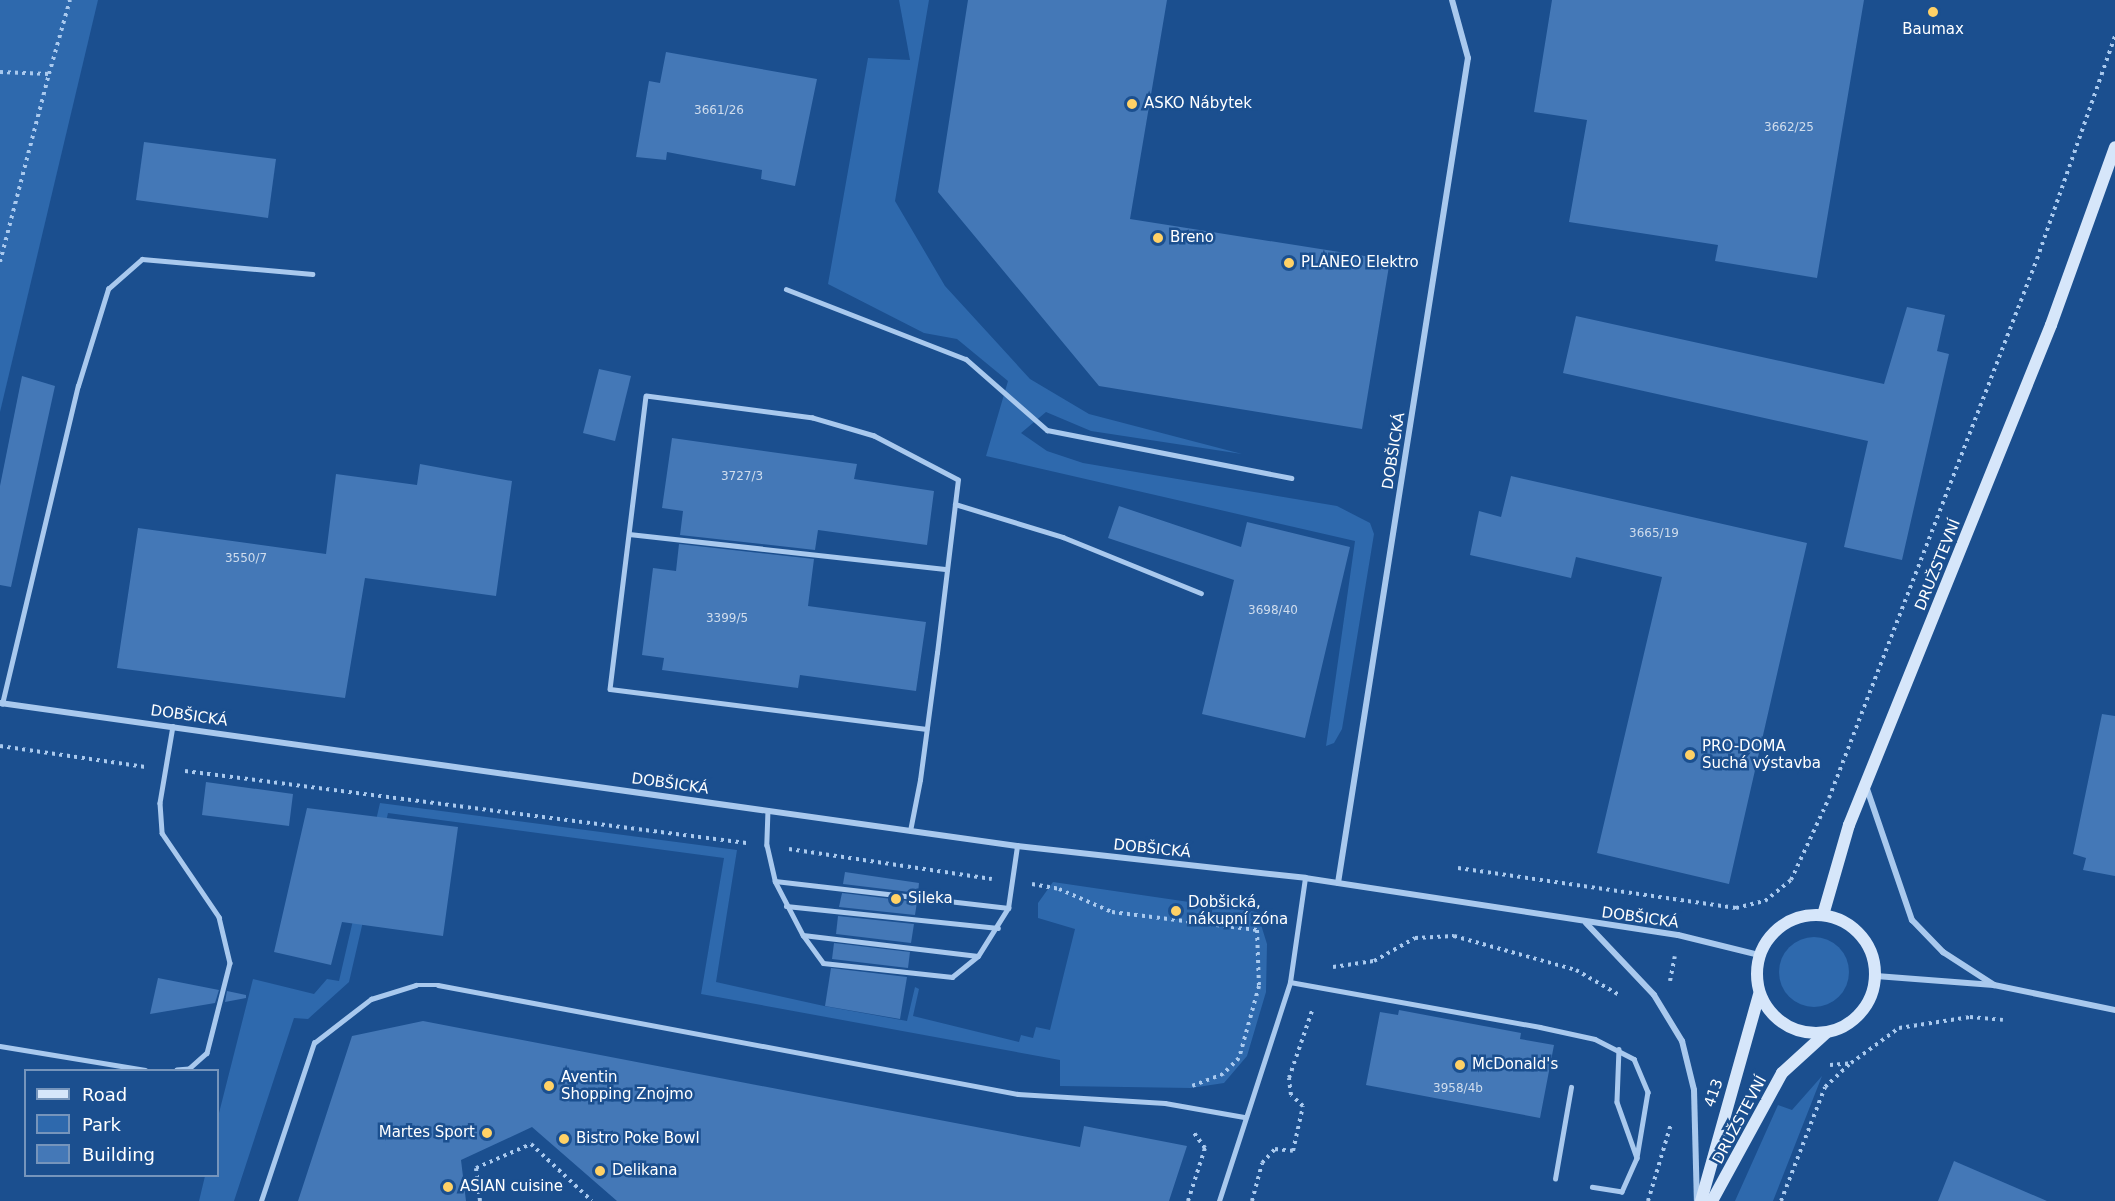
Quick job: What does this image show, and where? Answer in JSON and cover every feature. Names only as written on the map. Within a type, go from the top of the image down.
[{"type":"main road","name":"DRUŽSTEVNÍ","points":[[1823,915],[1837,856],[2086,229],[2115,147]]},
{"type":"main road","points":[[1823,915],[1840,919],[1866,942],[1876,976],[1861,1013],[1826,1033],[1786,1026],[1760,995],[1759,955],[1784,923],[1823,915]]},
{"type":"main road","name":"413","points":[[1701,1201],[1760,995]]},
{"type":"main road","name":"DRUŽSTEVNÍ","points":[[1712,1201],[1782,1073],[1826,1033]]},
{"type":"street","name":"DOBŠICKÁ","points":[[1338,883],[1468,58],[1452,0]]},
{"type":"street","name":"DOBŠICKÁ","points":[[1,703],[1017,846],[1305,878],[1678,935],[1759,955]]},
{"type":"street","points":[[1866,783],[1912,920],[1943,952],[1994,985]]},
{"type":"street","points":[[1586,922],[1654,995],[1682,1041],[1694,1090],[1696,1201]]},
{"type":"street","points":[[1876,976],[1994,985],[2115,1010]]},
{"type":"lane","points":[[1,703],[78,386],[108,289],[142,260],[312,274]]},
{"type":"lane","points":[[786,289],[966,359],[1047,430],[1291,478]]},
{"type":"lane","points":[[910,831],[926,729],[958,480],[874,436],[813,418],[646,396],[610,689],[926,729]]},
{"type":"lane","points":[[955,504],[1063,537],[1201,593]]},
{"type":"lane","points":[[629,534],[947,569]]},
{"type":"lane","points":[[173,726],[162,833],[219,917],[230,963],[207,1053],[189,1069]]},
{"type":"lane","points":[[768,810],[767,845],[775,881],[786,906],[823,963],[952,977],[978,956],[998,928],[1008,908],[1017,846]]},
{"type":"lane","points":[[1219,1201],[1244,1117],[1290,982],[1305,878]]},
{"type":"lane","points":[[775,881],[1008,908]]},
{"type":"lane","points":[[786,906],[998,928]]},
{"type":"lane","points":[[803,935],[978,956]]},
{"type":"lane","points":[[1290,982],[1540,1027],[1619,1049],[1642,1070],[1648,1092],[1637,1158],[1622,1192],[1592,1186]]},
{"type":"lane","points":[[261,1201],[314,1043],[371,999],[416,985],[438,984],[1018,1094],[1166,1103],[1244,1117]]},
{"type":"lane","points":[[0,1046],[133,1069]]},
{"type":"lane","points":[[1619,1049],[1617,1102],[1637,1158]]},
{"type":"lane","points":[[1555,1179],[1570,1087]]},
{"type":"path","points":[[0,262],[70,0]]},
{"type":"path","points":[[1458,868],[1737,908],[1765,901],[1791,880],[1805,857],[2037,259],[2115,36]]},
{"type":"path","points":[[0,72],[49,74]]},
{"type":"path","points":[[0,747],[767,845],[1059,889],[1112,912],[1257,930],[1259,986],[1239,1058],[1223,1074],[1193,1082]]},
{"type":"path","points":[[1676,991],[1670,984],[1684,902]]},
{"type":"path","points":[[1252,1201],[1262,1163],[1275,1149],[1293,1151],[1304,1106],[1291,1095],[1289,1078],[1320,988],[1330,968],[1374,961],[1415,938],[1436,935],[1576,970],[1626,999]]},
{"type":"path","points":[[1781,1201],[1825,1088],[1851,1063],[1899,1028],[1970,1017],[2003,1020]]},
{"type":"path","points":[[1648,1201],[1674,1110]]},
{"type":"path","points":[[1184,1126],[1204,1148],[1188,1201]]},
{"type":"path","points":[[480,1201],[476,1168],[531,1144],[592,1201]]},
{"type":"green space","points":[[0,0],[98,0],[0,412]]},
{"type":"green space","points":[[899,0],[929,0],[895,201],[945,286],[1030,379],[1089,414],[1242,454],[1091,431],[1046,412],[1021,433],[1047,451],[1083,463],[1337,506],[1370,523],[1374,534],[1342,729],[1334,743],[1326,746],[1355,541],[986,456],[1008,381],[957,339],[924,333],[828,284],[868,58],[910,60]]},
{"type":"green space","points":[[380,803],[737,850],[716,982],[824,1006],[907,1021],[915,987],[919,989],[913,1016],[1019,1042],[1021,1035],[1033,1038],[1036,1027],[1050,1030],[1075,929],[1038,918],[1038,903],[1053,882],[1257,912],[1267,944],[1266,992],[1247,1056],[1224,1083],[1191,1088],[1060,1086],[1060,1060],[701,994],[724,858],[388,813],[349,982],[308,1019],[294,1018],[234,1201],[199,1201],[205,1177],[219,1177],[219,1113],[253,979],[314,994],[327,979],[339,981]]},
{"type":"green space","points":[[1814,937],[1827,940],[1839,947],[1846,959],[1849,972],[1846,985],[1839,997],[1827,1004],[1814,1007],[1801,1004],[1789,997],[1782,985],[1779,972],[1782,959],[1789,947],[1801,940]]},
{"type":"green space","points":[[1822,1076],[1773,1201],[1735,1201],[1778,1105],[1792,1110]]},
{"type":"building","points":[[968,0],[1167,0],[1130,219],[1390,260],[1362,429],[1099,386],[938,192]]},
{"type":"building","points":[[1552,0],[1864,0],[1817,278],[1715,261],[1718,245],[1569,222],[1587,120],[1534,112]]},
{"type":"building","points":[[666,52],[817,79],[795,186],[761,179],[762,170],[667,152],[666,160],[636,157],[649,81],[660,83]]},
{"type":"building","points":[[144,142],[276,159],[268,218],[136,200]]},
{"type":"building","points":[[1907,307],[1945,315],[1937,351],[1949,354],[1902,560],[1844,547],[1868,441],[1563,373],[1576,316],[1884,384]]},
{"type":"building","points":[[599,369],[631,376],[615,441],[583,433]]},
{"type":"building","points":[[22,376],[55,386],[11,587],[0,585],[0,486]]},
{"type":"building","points":[[672,438],[857,464],[854,479],[934,491],[927,545],[818,530],[815,550],[680,535],[683,511],[662,508]]},
{"type":"building","points":[[420,464],[512,481],[496,596],[365,578],[345,698],[117,668],[138,528],[326,554],[336,474],[417,485]]},
{"type":"building","points":[[1511,476],[1807,543],[1729,884],[1597,853],[1662,577],[1576,557],[1571,578],[1470,555],[1479,511],[1501,517]]},
{"type":"building","points":[[1119,506],[1241,547],[1247,522],[1350,547],[1305,738],[1202,714],[1234,580],[1108,538]]},
{"type":"building","points":[[679,544],[814,559],[808,606],[926,622],[916,691],[800,675],[798,688],[662,670],[664,658],[642,655],[653,568],[676,571]]},
{"type":"building","points":[[2102,714],[2115,716],[2115,876],[2083,870],[2086,858],[2073,854]]},
{"type":"building","points":[[206,782],[293,794],[289,826],[202,815]]},
{"type":"building","points":[[307,808],[458,827],[443,936],[342,922],[331,965],[274,952]]},
{"type":"building","points":[[845,872],[919,883],[918,893],[843,884]]},
{"type":"building","points":[[842,893],[917,902],[915,915],[839,907]]},
{"type":"building","points":[[838,916],[914,924],[911,943],[836,934]]},
{"type":"building","points":[[834,943],[910,952],[908,968],[832,959]]},
{"type":"building","points":[[831,968],[907,977],[900,1019],[825,1006]]},
{"type":"building","points":[[158,978],[219,990],[215,1003],[150,1014]]},
{"type":"building","points":[[227,991],[246,995],[246,998],[225,1002]]},
{"type":"building","name":"McDonald's","points":[[1399,1010],[1521,1033],[1520,1039],[1554,1045],[1540,1118],[1366,1085],[1380,1012],[1398,1015]]},
{"type":"building","name":"Aventin Shopping Znojmo","points":[[423,1021],[1080,1147],[1084,1126],[1187,1146],[1169,1201],[617,1201],[532,1127],[461,1160],[466,1201],[298,1201],[352,1036]]},
{"type":"building","points":[[1954,1161],[2047,1201],[1938,1201]]},
{"type":"place","name":"Baumax","points":[[1933,12]]},
{"type":"place","name":"ASKO Nábytek","points":[[1132,104]]},
{"type":"place","name":"Breno","points":[[1158,238]]},
{"type":"place","name":"PLANEO Elektro","points":[[1289,263]]},
{"type":"place","name":"PRO-DOMA Suchá výstavba","points":[[1690,755]]},
{"type":"place","name":"Sileka","points":[[896,899]]},
{"type":"place","name":"Dobšická, nákupní zóna","points":[[1176,911]]},
{"type":"place","name":"McDonald's","points":[[1460,1065]]},
{"type":"place","name":"Aventin Shopping Znojmo","points":[[549,1086]]},
{"type":"place","name":"Martes Sport","points":[[487,1133]]},
{"type":"place","name":"Bistro Poke Bowl","points":[[564,1139]]},
{"type":"place","name":"Delikana","points":[[600,1171]]},
{"type":"place","name":"ASIAN cuisine","points":[[448,1187]]}]
